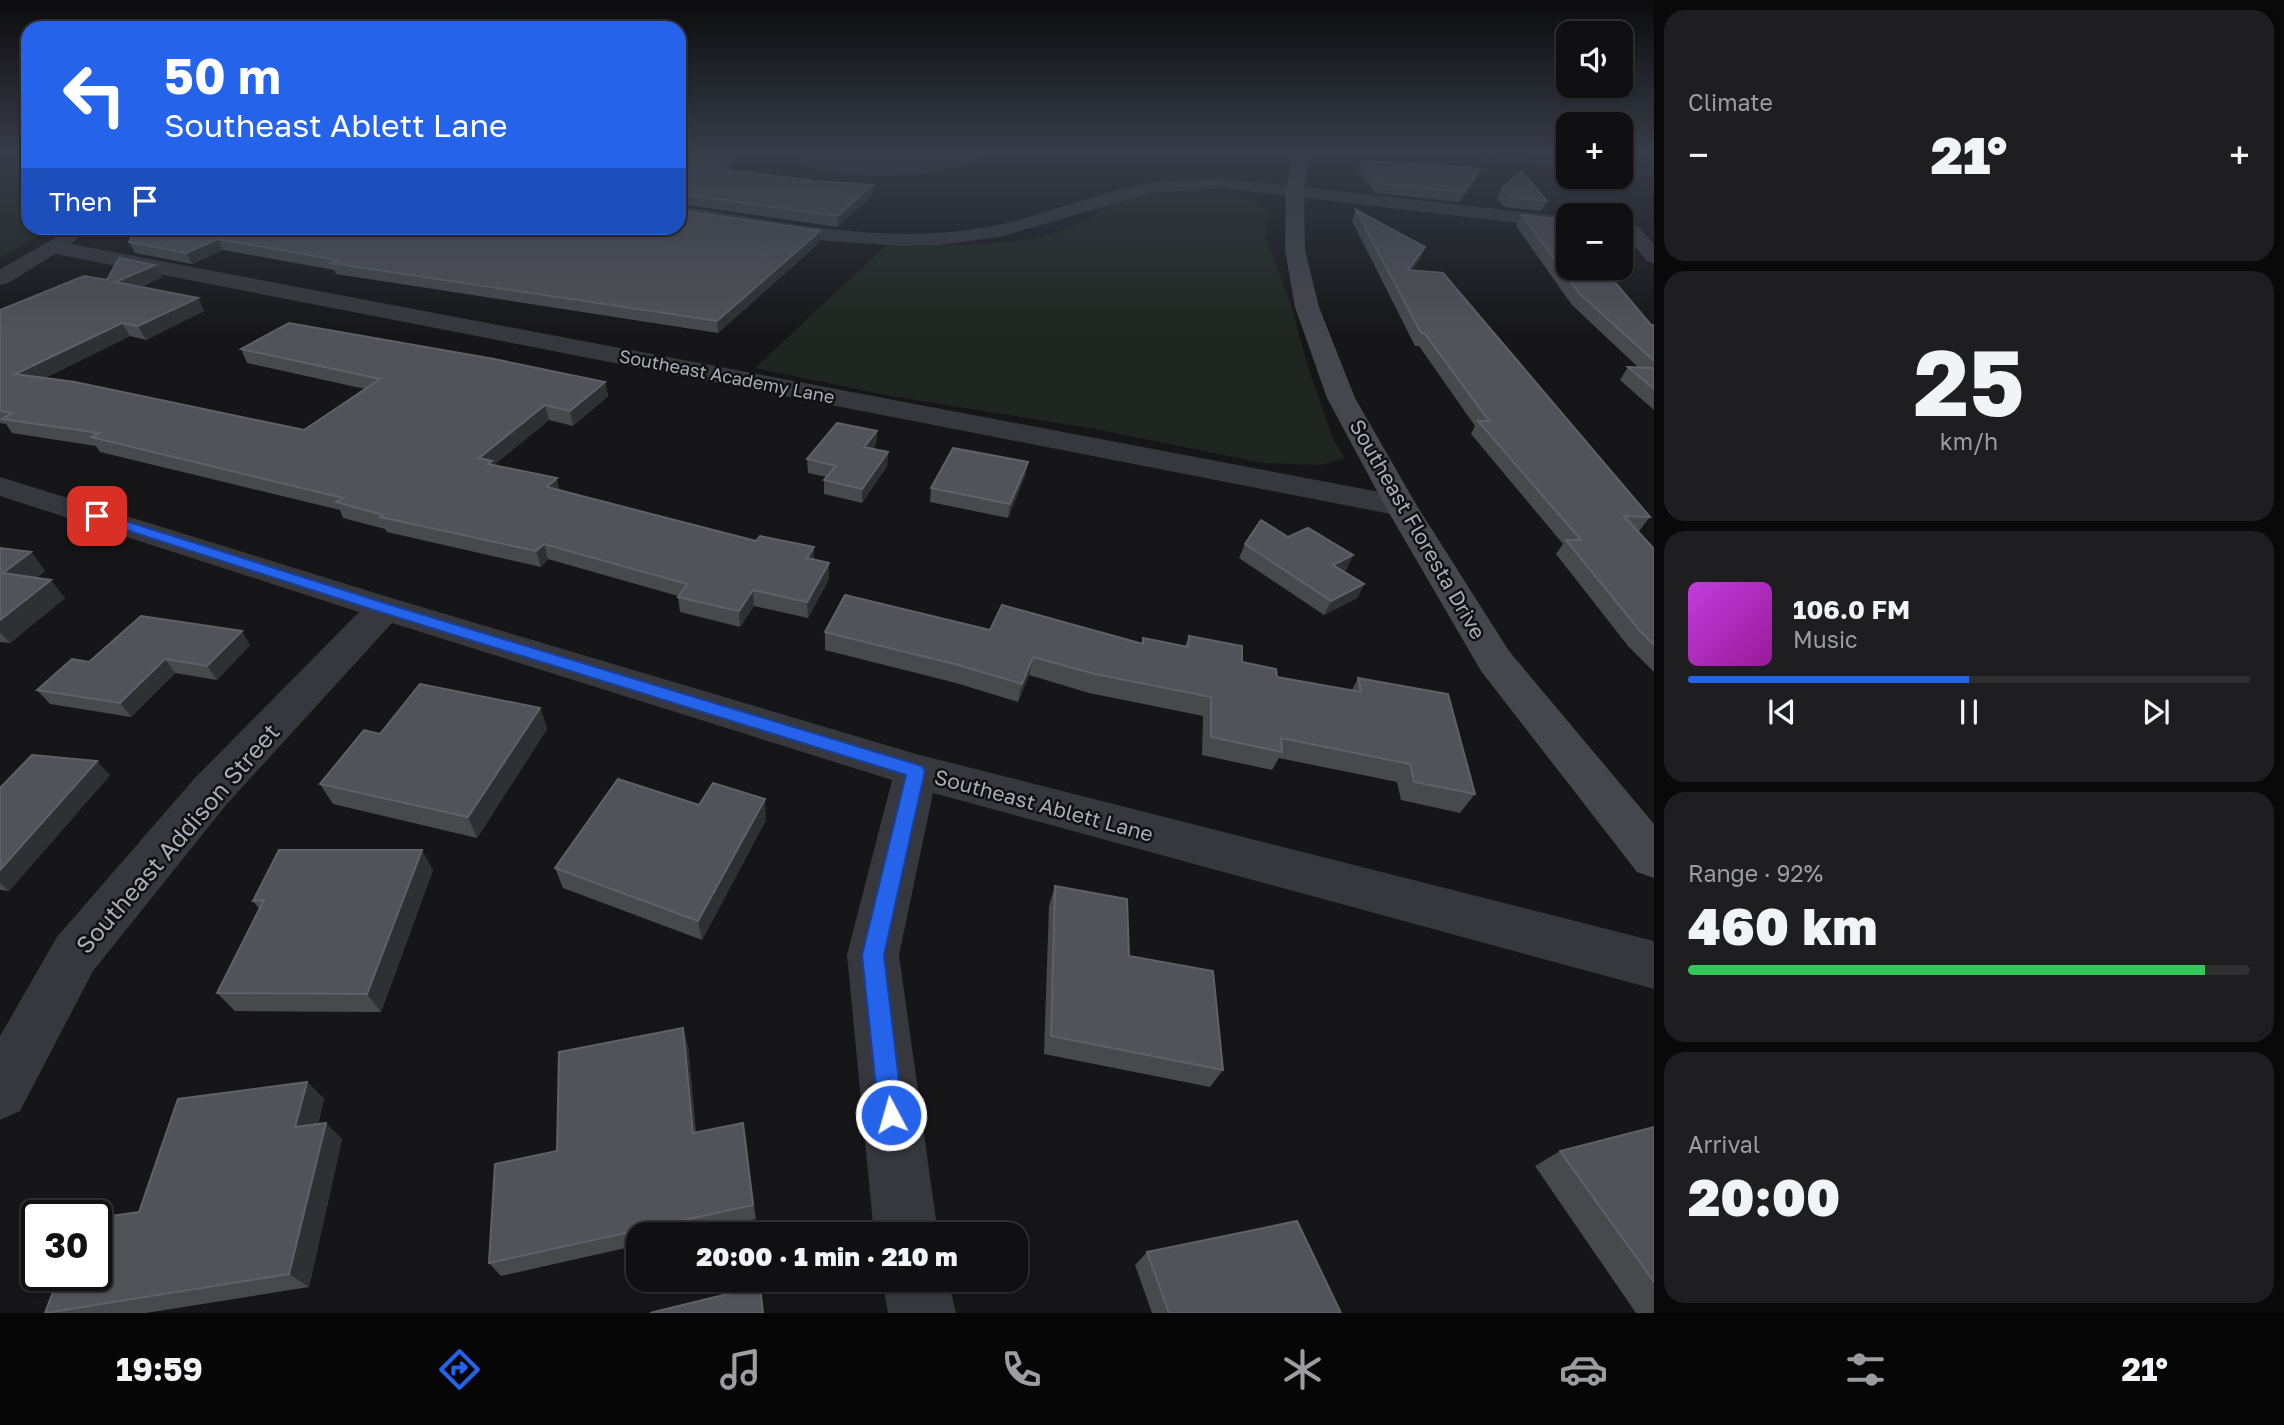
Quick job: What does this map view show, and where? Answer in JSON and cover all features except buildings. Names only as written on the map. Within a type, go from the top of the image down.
[{"type":"street","points":[[688,213],[848,236],[907,240],[974,236],[1020,227],[1066,213]]},
{"type":"street","name":"Southeast Floresta Drive","points":[[1295,213],[1295,250],[1307,307],[1341,398],[1401,506],[1495,661],[1654,858]]},
{"type":"street","points":[[1482,213],[1556,222]]},
{"type":"street","points":[[1633,230],[1654,232]]},
{"type":"street","points":[[0,278],[73,235]]},
{"type":"street","points":[[1633,236],[1654,257]]},
{"type":"street","name":"Southeast Academy Lane","points":[[53,247],[1401,506]]},
{"type":"street","name":"Southeast Ablett Lane","points":[[6,493],[916,771],[1654,965]]},
{"type":"street","name":"Southeast Addison Street","points":[[0,1091],[75,954],[210,792],[385,608]]},
{"type":"street","points":[[905,1222],[873,955],[916,771]]},
{"type":"street","points":[[918,1292],[922,1313]]},
{"type":"shaded area","points":[[0,213],[21,213],[21,235],[41,235],[0,257]]},
{"type":"shaded area","points":[[1097,213],[1269,213],[1266,237],[1289,299],[1309,370],[1334,441],[1345,458],[1321,465],[1263,463],[1095,429],[891,396],[755,368],[887,244],[1016,241],[1072,227]]},
{"type":"route","points":[[97,516],[385,608],[916,771],[873,955],[891,1115]]}]
